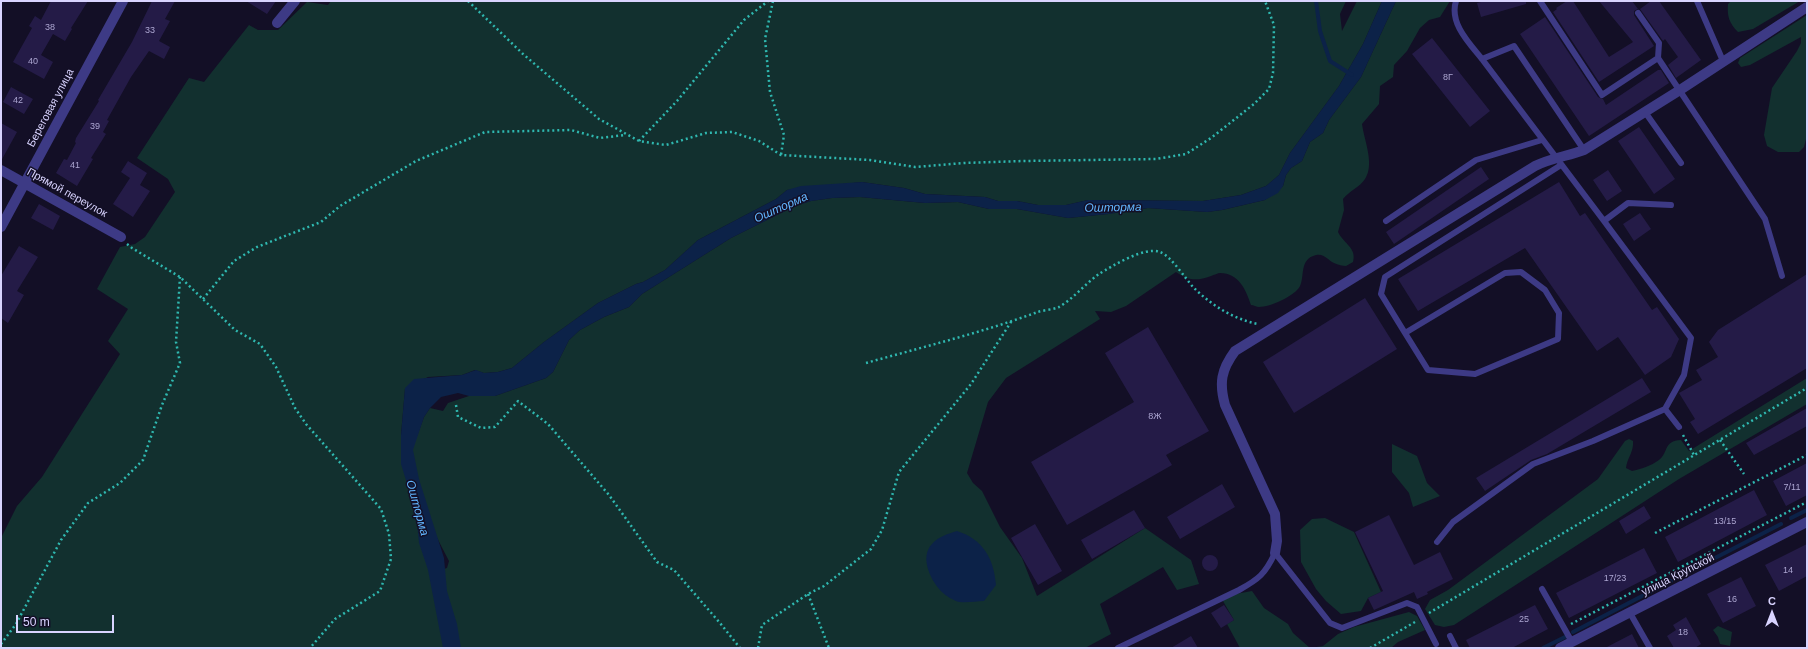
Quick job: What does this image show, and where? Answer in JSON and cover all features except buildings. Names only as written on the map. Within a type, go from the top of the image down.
[{"type":"street","name":"Береговая улица","points":[[1,227],[122,1]]},
{"type":"street","points":[[277,23],[296,1]]},
{"type":"street","points":[[1275,553],[1277,541],[1275,514],[1225,405],[1220,384],[1228,360],[1235,351],[1545,160],[1559,162],[1568,156],[1584,150],[1680,90],[1807,6]]},
{"type":"street","name":"Прямой переулок","points":[[1,170],[121,237]]},
{"type":"street","name":"улица Крупской","points":[[1560,648],[1807,522]]},
{"type":"lane","points":[[1437,542],[1453,522],[1533,464],[1593,441],[1665,408],[1684,375],[1691,338],[1465,38],[1456,22],[1454,10],[1456,1]]},
{"type":"lane","points":[[1540,1],[1602,95],[1658,58]]},
{"type":"lane","points":[[1697,1],[1724,61]]},
{"type":"lane","points":[[1638,14],[1659,43],[1658,58],[1765,219],[1782,276]]},
{"type":"lane","points":[[1482,59],[1514,46],[1584,150]]},
{"type":"lane","points":[[1645,112],[1681,163]]},
{"type":"lane","points":[[1386,222],[1476,160],[1542,140]]},
{"type":"lane","points":[[1405,333],[1505,273],[1521,272],[1545,290],[1559,313],[1558,339],[1475,374],[1428,370],[1405,333],[1382,294],[1385,277],[1559,162]]},
{"type":"lane","points":[[1604,221],[1628,203],[1671,205]]},
{"type":"lane","points":[[1665,408],[1679,427]]},
{"type":"lane","points":[[1118,648],[1240,590],[1259,579],[1275,553],[1330,623],[1342,628],[1406,603],[1417,607],[1436,644]]},
{"type":"lane","points":[[1542,589],[1572,642]]},
{"type":"lane","points":[[1630,613],[1650,648]]},
{"type":"lane","points":[[1450,636],[1456,648]]},
{"type":"path","points":[[468,1],[523,54],[599,119],[639,141],[666,145],[706,133],[732,132],[758,141],[781,155],[870,160],[915,167],[964,163],[1024,161],[1156,160],[1186,154],[1211,138],[1254,104],[1269,89],[1273,73],[1274,25],[1266,1]]},
{"type":"path","points":[[639,141],[677,101],[744,20],[768,1]]},
{"type":"path","points":[[773,1],[765,39],[770,92],[784,135],[781,155]]},
{"type":"path","points":[[203,298],[234,261],[251,251],[286,235],[321,222],[340,206],[416,161],[485,132],[571,130],[600,138],[626,135]]},
{"type":"path","points":[[121,237],[132,248],[180,277],[235,330],[260,344],[276,367],[295,408],[306,424],[381,509],[387,528],[391,559],[380,591],[335,619],[310,648]]},
{"type":"path","points":[[866,363],[1011,322],[1037,312],[1058,307],[1099,274],[1149,250],[1161,252],[1178,268],[1193,287],[1223,311],[1249,322],[1272,327]]},
{"type":"path","points":[[1,644],[16,624],[61,540],[88,503],[120,483],[144,460],[162,405],[180,363],[176,342],[180,277]]},
{"type":"path","points":[[758,648],[762,626],[808,594],[824,586],[871,549],[882,530],[899,472],[971,384],[1011,322]]},
{"type":"path","points":[[1370,648],[1807,388]]},
{"type":"path","points":[[456,405],[458,417],[482,428],[495,427],[518,401],[548,424],[609,495],[657,562],[674,570],[740,648]]},
{"type":"path","points":[[1679,427],[1694,456]]},
{"type":"path","points":[[1720,440],[1744,474]]},
{"type":"path","points":[[1655,533],[1807,455]]},
{"type":"path","points":[[1564,628],[1807,502]]},
{"type":"path","points":[[808,594],[830,648]]},
{"type":"green space","points":[[331,1],[1346,1],[1340,14],[1342,31],[1357,1],[1382,1],[1363,44],[1339,86],[1290,153],[1279,175],[1266,186],[1241,195],[1203,201],[1088,200],[1066,205],[1038,205],[1017,201],[998,201],[985,197],[925,194],[904,188],[862,182],[787,190],[776,199],[698,240],[665,270],[598,303],[544,342],[512,368],[498,372],[484,373],[475,370],[462,375],[428,377],[405,389],[401,435],[417,436],[424,417],[430,408],[443,411],[448,403],[469,396],[495,396],[546,378],[553,372],[569,340],[580,330],[604,317],[629,307],[642,294],[731,238],[795,206],[811,201],[832,198],[860,197],[925,203],[958,202],[989,209],[1017,209],[1068,218],[1148,208],[1207,212],[1265,200],[1283,186],[1286,175],[1291,168],[1302,161],[1310,142],[1323,133],[1329,120],[1361,77],[1396,1],[1450,1],[1440,17],[1429,20],[1420,28],[1407,51],[1394,65],[1393,77],[1380,86],[1379,104],[1362,124],[1369,159],[1368,173],[1363,182],[1343,199],[1344,210],[1338,232],[1352,250],[1354,257],[1353,262],[1343,266],[1334,263],[1321,255],[1311,257],[1305,264],[1300,286],[1297,290],[1288,297],[1264,307],[1251,305],[1241,283],[1237,279],[1227,274],[1220,273],[1201,279],[1189,279],[1176,272],[1126,306],[1111,312],[1095,311],[1100,319],[1006,378],[988,402],[967,473],[973,483],[982,491],[1000,527],[1022,558],[1037,596],[1145,528],[1191,560],[1199,584],[1177,590],[1163,567],[1100,604],[1111,634],[1085,648],[1,648],[1,538],[17,506],[42,477],[120,354],[108,341],[128,309],[97,289],[120,247],[135,244],[145,237],[175,192],[168,179],[137,158],[189,78],[204,82],[249,25],[258,30],[278,30],[307,2],[328,5]],"holes":[[[434,532],[449,561],[447,568],[444,569]]]},
{"type":"green space","points":[[1731,1],[1800,1],[1753,29],[1738,32],[1732,26],[1728,16],[1728,4]]},
{"type":"green space","points":[[1807,15],[1807,135],[1804,147],[1799,152],[1778,152],[1767,146],[1764,135],[1772,88],[1797,51],[1801,43],[1801,37],[1750,65],[1741,67],[1738,63],[1740,58]]},
{"type":"green space","points":[[1807,378],[1807,404],[1679,479],[1454,625],[1444,627],[1435,625],[1425,609],[1430,600],[1448,590],[1598,479],[1625,441],[1629,439],[1633,441],[1626,468],[1632,471],[1642,468],[1659,460],[1671,442],[1681,440],[1689,451]]},
{"type":"green space","points":[[1392,444],[1417,456],[1427,483],[1440,496],[1413,507],[1409,493],[1392,472]]},
{"type":"green space","points":[[1325,518],[1354,532],[1381,592],[1368,598],[1361,611],[1341,614],[1326,601],[1316,589],[1301,562],[1300,530],[1312,519]]},
{"type":"green space","points":[[1252,591],[1264,608],[1288,624],[1293,633],[1310,648],[1240,648],[1227,624],[1234,620],[1223,601],[1230,595]]},
{"type":"green space","points":[[1409,612],[1417,616],[1425,630],[1398,642],[1391,648],[1310,648],[1323,646],[1338,634],[1354,627]]},
{"type":"green space","points":[[1718,626],[1732,632],[1730,646],[1720,644],[1718,637],[1713,630]]},
{"type":"water","name":"Ошторма","points":[[1382,1],[1396,1],[1361,77],[1329,120],[1323,133],[1310,142],[1302,161],[1291,168],[1286,175],[1283,186],[1278,193],[1265,200],[1207,212],[1148,208],[1068,218],[1017,209],[989,209],[958,202],[925,203],[860,197],[832,198],[811,201],[795,206],[731,238],[642,294],[629,307],[604,317],[580,330],[569,340],[553,372],[546,378],[495,396],[469,396],[458,393],[441,397],[430,408],[424,417],[413,450],[419,479],[444,558],[447,591],[457,624],[461,648],[443,648],[428,570],[419,543],[416,513],[401,464],[401,435],[405,388],[414,379],[462,375],[476,370],[484,373],[498,372],[512,368],[544,342],[598,303],[665,270],[698,240],[776,199],[787,190],[801,186],[862,182],[904,188],[925,194],[985,197],[998,201],[1017,201],[1038,205],[1066,205],[1088,200],[1203,201],[1241,195],[1266,186],[1279,175],[1290,153],[1339,86],[1363,44]]},
{"type":"water","points":[[957,531],[974,539],[986,551],[990,559],[996,585],[984,601],[962,602],[956,601],[949,597],[944,594],[934,583],[928,569],[928,549],[941,537]]},
{"type":"waterway","points":[[1316,1],[1320,31],[1330,61],[1352,75]]},
{"type":"waterway","points":[[1791,518],[1807,510]]},
{"type":"waterway","points":[[1680,576],[1781,524]]},
{"type":"waterway","points":[[1573,632],[1671,581]]},
{"type":"waterway","points":[[1543,648],[1565,637]]}]
